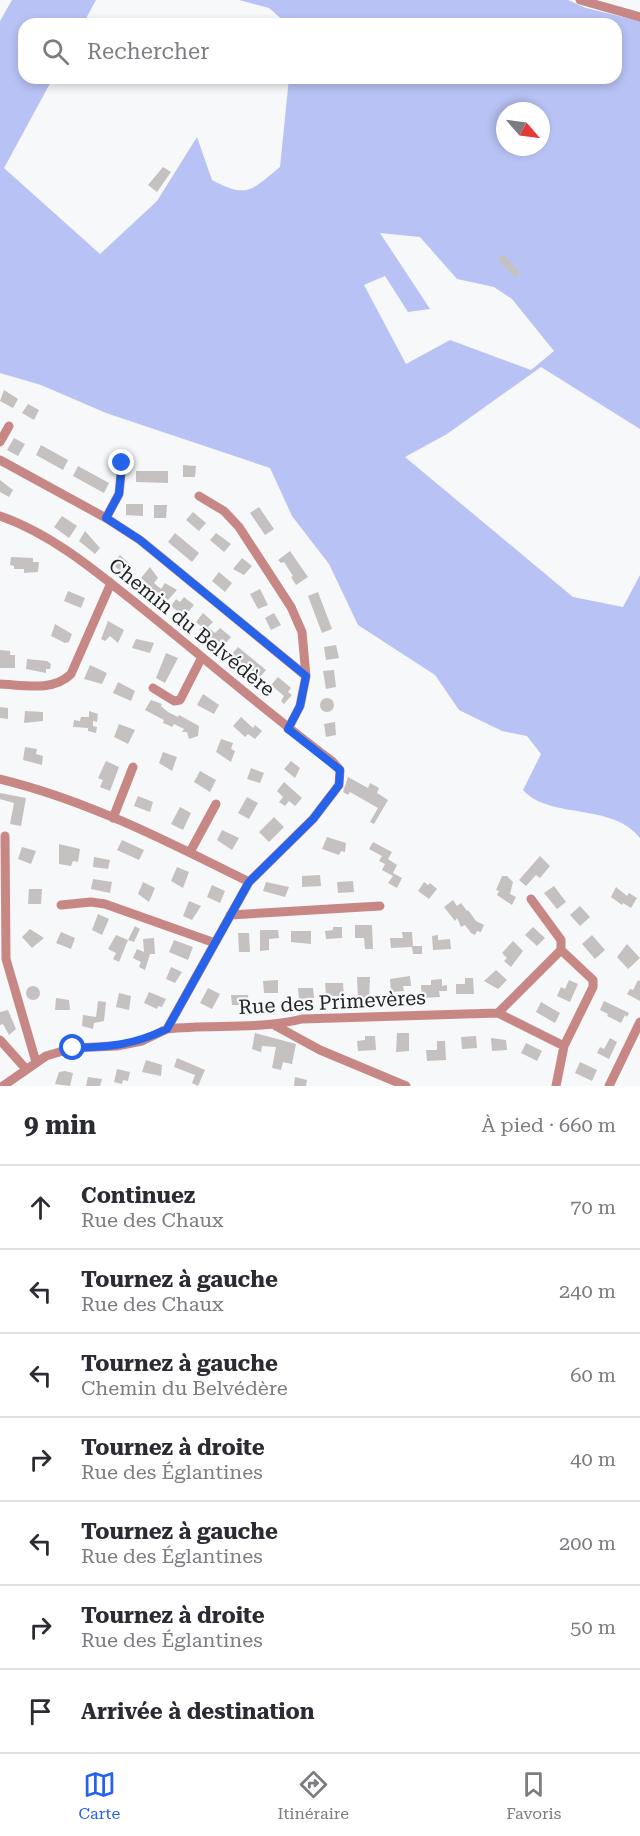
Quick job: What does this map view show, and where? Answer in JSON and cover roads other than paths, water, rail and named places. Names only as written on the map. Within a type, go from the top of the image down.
[{"type":"street","points":[[580,0],[640,17]]},
{"type":"street","points":[[0,442],[9,426]]},
{"type":"street","points":[[0,460],[106,518],[140,540],[306,676]]},
{"type":"street","points":[[106,518],[119,494],[122,463]]},
{"type":"street","points":[[199,496],[224,511],[239,526],[291,606],[302,632],[306,676],[300,706],[288,729]]},
{"type":"street","name":"Chemin du Belvédère","points":[[0,516],[15,521],[61,547],[111,583],[340,770],[339,785],[313,819],[249,882]]},
{"type":"street","points":[[0,684],[52,685],[63,682],[71,674],[111,583]]},
{"type":"street","points":[[153,688],[174,701],[180,700],[202,657]]},
{"type":"street","points":[[112,818],[133,767]]},
{"type":"street","points":[[0,779],[46,790],[190,852],[249,882],[167,1029]]},
{"type":"street","points":[[190,852],[216,804]]},
{"type":"street","points":[[5,836],[6,959],[36,1062]]},
{"type":"street","points":[[498,1013],[561,950],[561,940],[531,899]]},
{"type":"street","points":[[61,905],[91,902],[105,904],[215,943]]},
{"type":"street","points":[[230,915],[380,906]]},
{"type":"street","points":[[556,1086],[564,1046],[593,987],[593,980],[561,950]]},
{"type":"street","name":"Rue des Primevères","points":[[3,1086],[36,1062],[73,1048],[117,1046],[142,1041],[167,1029],[202,1025],[276,1026],[302,1019],[498,1013],[564,1046]]},
{"type":"street","points":[[609,1086],[640,1022]]},
{"type":"street","points":[[276,1026],[320,1050],[406,1086]]},
{"type":"street","points":[[0,1040],[26,1069]]}]
